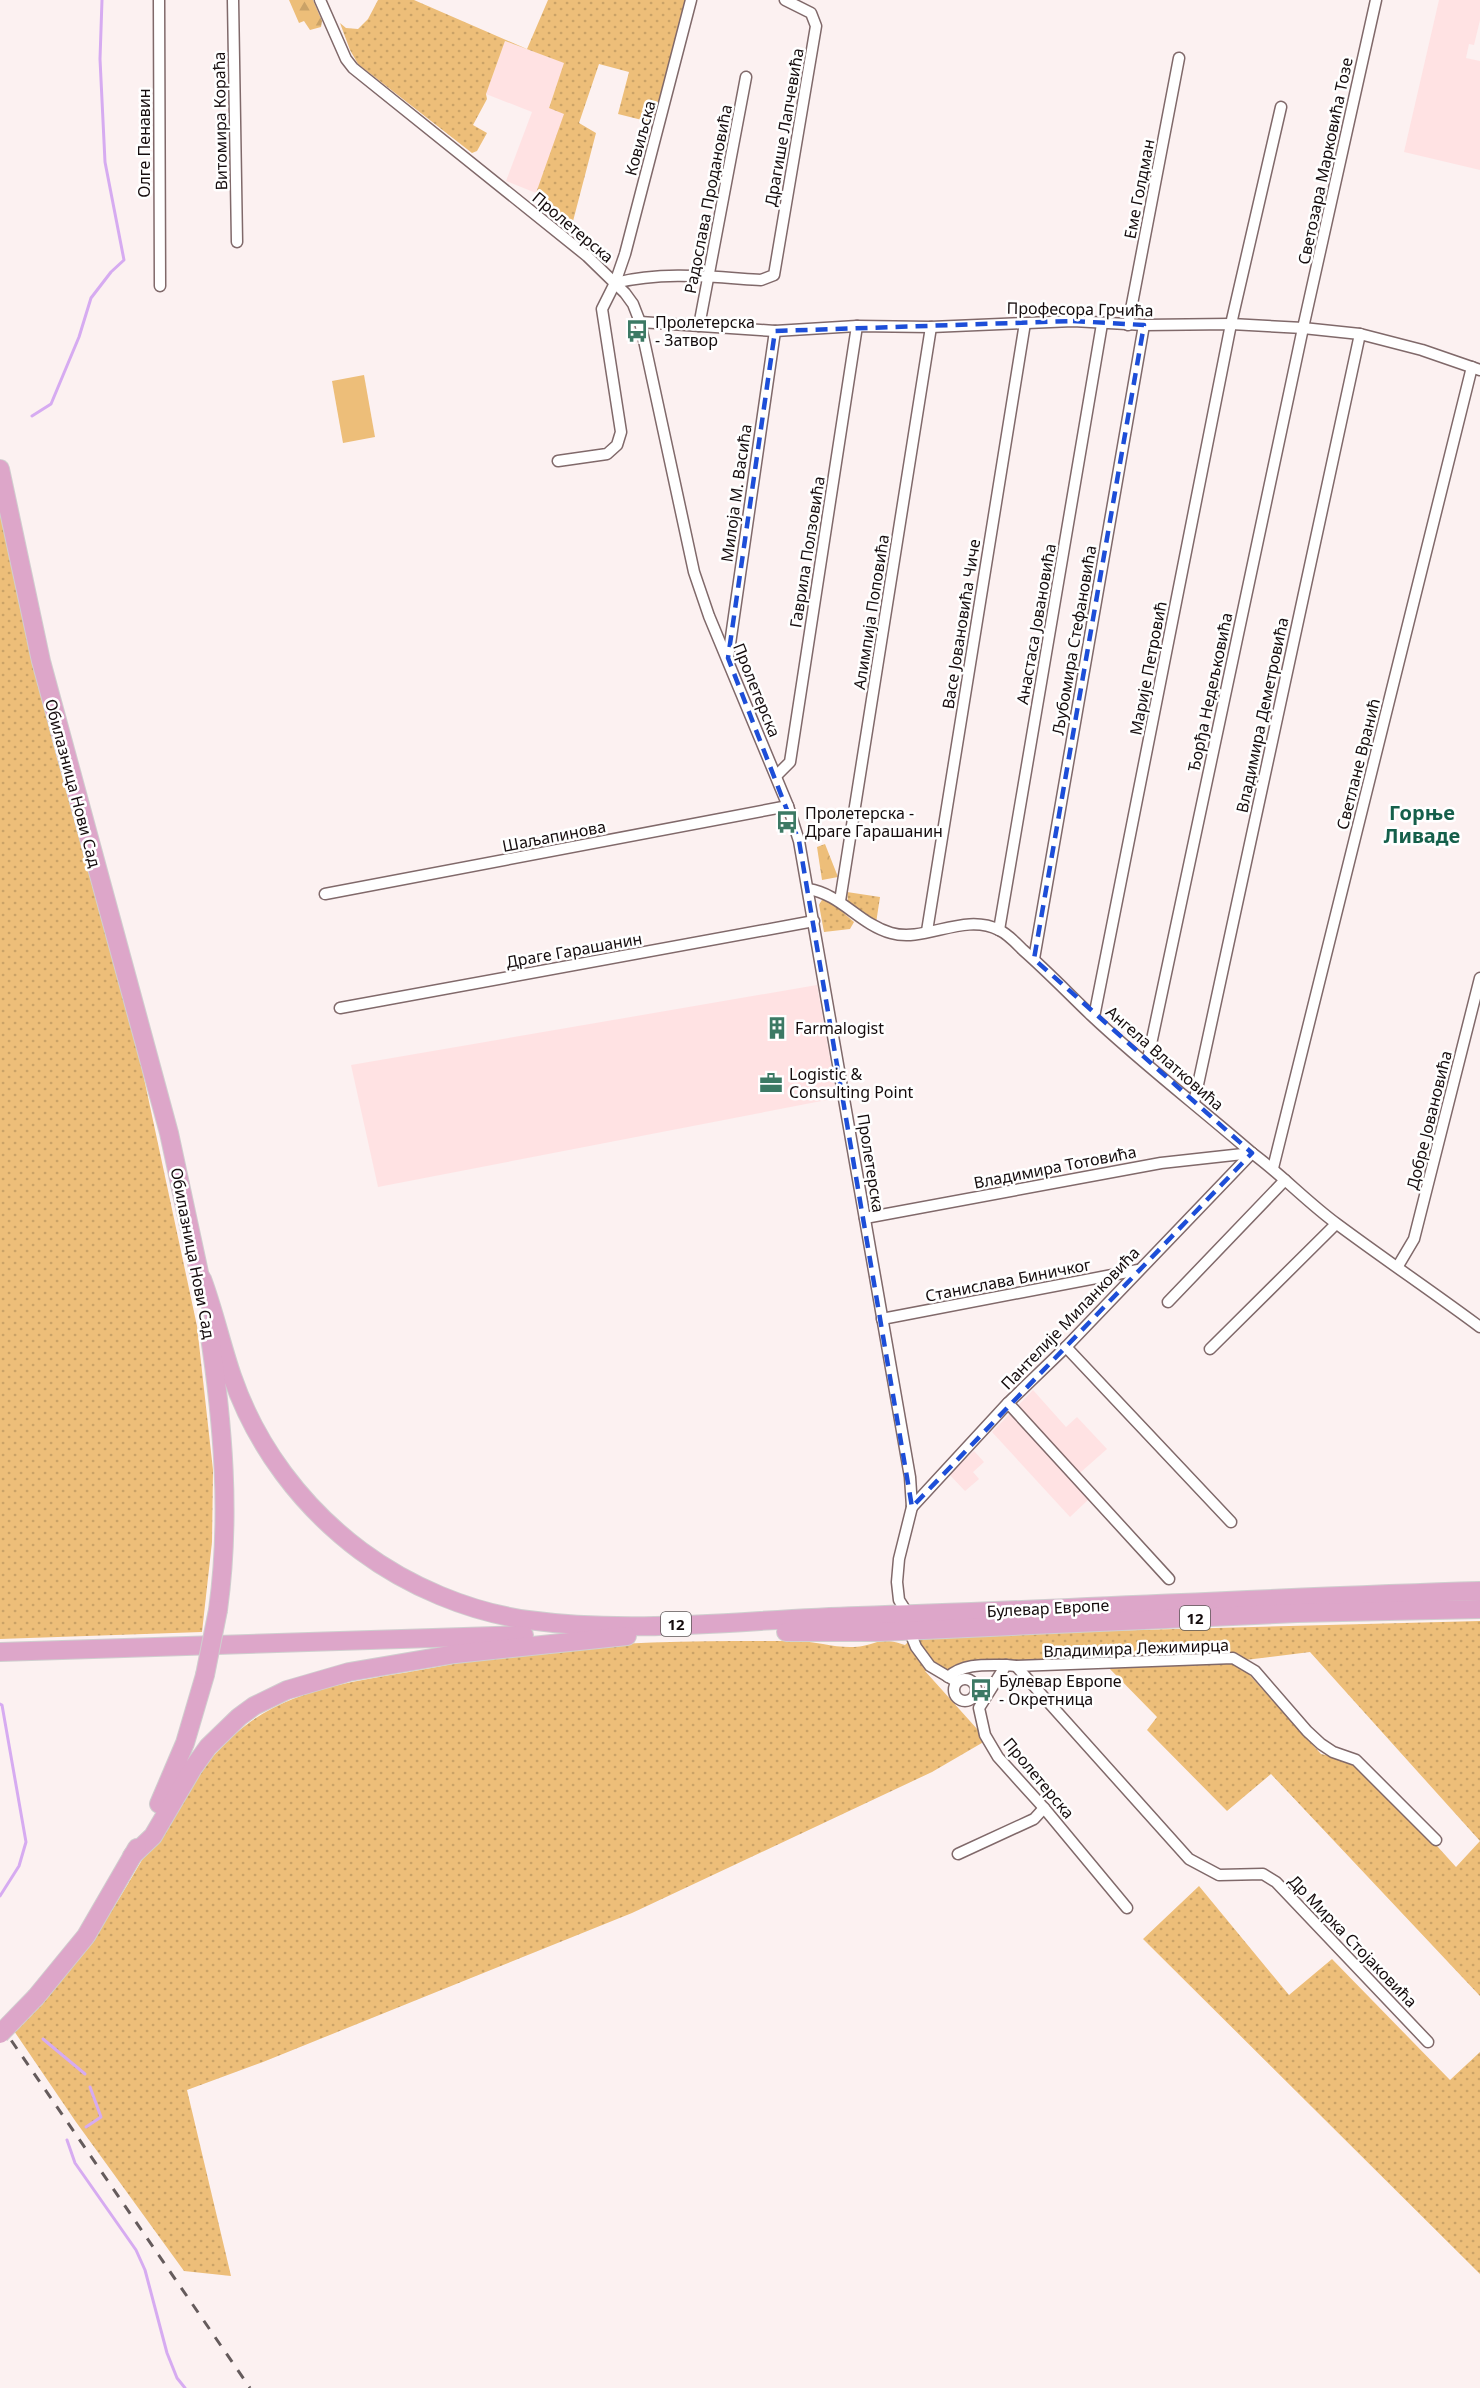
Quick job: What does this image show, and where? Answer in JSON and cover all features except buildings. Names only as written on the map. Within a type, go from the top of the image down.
[{"type":"main road","name":"Обилазница Нови Сад","points":[[0,469],[53,706],[169,1133],[202,1279],[219,1413],[226,1535],[218,1610],[205,1675],[185,1743],[165,1791],[132,1856],[86,1936],[56,1975],[0,2034]]},
{"type":"main road","points":[[202,1279],[214,1311],[232,1377],[251,1420],[277,1465],[331,1527],[375,1561],[457,1602],[529,1620],[615,1631]]},
{"type":"main road","name":"Булевар Европе","points":[[909,1622],[1303,1596],[1480,1592]]},
{"type":"main road","name":"Булевар Европе","points":[[615,1631],[1480,1609]]},
{"type":"main road","points":[[0,1652],[615,1631]]},
{"type":"main road","points":[[132,1856],[153,1836],[192,1768],[208,1747],[239,1717],[287,1690],[326,1677],[426,1659],[615,1631]]},
{"type":"street","name":"Олге Пенавин","points":[[159,0],[160,286]]},
{"type":"street","name":"Витомира Кораћа","points":[[233,0],[237,242]]},
{"type":"street","name":"Пролетерска","points":[[320,0],[346,59],[353,68],[587,255],[633,304],[640,322],[694,572],[709,616],[789,806],[799,841],[910,1477],[912,1507],[899,1559],[897,1582],[899,1600],[923,1657],[930,1665],[952,1680],[966,1678],[975,1683],[977,1690],[975,1704],[985,1735],[998,1756],[1127,1908]]},
{"type":"street","name":"Ковиљска","points":[[558,461],[607,454],[617,445],[621,432],[602,309],[615,283],[625,254],[691,0]]},
{"type":"street","name":"Драгише Лапчевића","points":[[707,277],[761,280],[774,275],[816,26],[811,13],[785,0]]},
{"type":"street","name":"Светозара Марковића Тозе","points":[[1303,328],[1376,0]]},
{"type":"street","name":"Еме Голдман","points":[[1128,325],[1179,58]]},
{"type":"street","name":"Радослава Продановића","points":[[699,326],[746,77]]},
{"type":"street","name":"Марије Петровић","points":[[1094,1017],[1231,324],[1281,107]]},
{"type":"street","points":[[615,283],[646,277],[707,277]]},
{"type":"street","name":"Професора Грчића","points":[[640,322],[775,331],[857,326],[931,327],[1073,321],[1128,325],[1231,324],[1360,334],[1422,350],[1476,368]]},
{"type":"street","name":"Васе Јовановића Чиче","points":[[927,931],[1025,323]]},
{"type":"street","name":"Анастаса Јовановића","points":[[999,930],[1102,324]]},
{"type":"street","name":"Љубомира Стефановића","points":[[1034,959],[1144,325]]},
{"type":"street","name":"Гаврила Ползовића","points":[[776,776],[790,762],[857,326]]},
{"type":"street","name":"Алимпија Поповића","points":[[840,902],[931,327]]},
{"type":"street","name":"Ђорђа Недељковића","points":[[1147,1063],[1303,328]]},
{"type":"street","name":"Милоја М. Васића","points":[[728,658],[775,331]]},
{"type":"street","name":"Владимира Деметровића","points":[[1194,1103],[1360,334]]},
{"type":"street","name":"Светлане Вранић","points":[[1273,1168],[1476,368]]},
{"type":"street","name":"Шаљапинова","points":[[325,894],[789,806]]},
{"type":"street","name":"Ангела Влатковића","points":[[808,888],[828,894],[869,925],[892,934],[907,936],[970,924],[985,925],[999,930],[1034,959],[1094,1017],[1336,1224],[1398,1266],[1425,1289],[1479,1324]]},
{"type":"street","name":"Драге Гарашанин","points":[[340,1008],[814,921]]},
{"type":"street","name":"Добре Јовановића","points":[[1398,1266],[1414,1239],[1480,978]]},
{"type":"street","name":"Владимира Тотовића","points":[[865,1218],[1161,1163],[1252,1153]]},
{"type":"street","name":"Пантелије Миланковића","points":[[912,1507],[1008,1403],[1066,1347],[1252,1153]]},
{"type":"street","points":[[1168,1302],[1285,1180]]},
{"type":"street","points":[[1210,1349],[1336,1224]]},
{"type":"street","name":"Станислава Биничког","points":[[882,1319],[1138,1270]]},
{"type":"street","points":[[1066,1347],[1231,1522]]},
{"type":"street","points":[[1008,1403],[1169,1579]]},
{"type":"street","name":"Владимира Лежимирца","points":[[952,1680],[956,1669],[964,1667],[1233,1658],[1255,1671],[1306,1731],[1321,1744],[1333,1752],[1356,1760],[1436,1840]]},
{"type":"street","points":[[952,1680],[957,1697],[975,1704],[1011,1666]]},
{"type":"street","name":"Др Мирка Стојаковића","points":[[1011,1666],[1189,1859],[1219,1875],[1263,1874],[1276,1882],[1428,2042]]},
{"type":"street","points":[[958,1854],[1034,1819],[1044,1808]]},
{"type":"highlighted area","points":[[1073,321],[1144,325],[1034,959],[1252,1153],[912,1507],[799,841],[728,658],[775,331]]},
{"type":"shaded area","points":[[1439,0],[1480,0],[1480,20],[1474,45],[1469,44],[1466,58],[1480,61],[1480,170],[1404,152]]},
{"type":"shaded area","points":[[505,41],[565,63],[549,107],[565,114],[536,193],[506,181],[532,112],[486,94]]},
{"type":"shaded area","points":[[817,985],[837,1098],[378,1187],[351,1065]]},
{"type":"shaded area","points":[[1033,1390],[1066,1427],[1077,1417],[1107,1449],[1073,1479],[1090,1498],[1070,1517],[992,1432]]},
{"type":"shaded area","points":[[974,1451],[984,1462],[973,1472],[979,1479],[965,1491],[949,1474]]},
{"type":"green space","points":[[289,0],[313,0],[322,21],[321,27],[310,30],[304,21],[299,23]]},
{"type":"green space","points":[[378,0],[414,0],[527,49],[548,0],[686,0],[654,123],[618,114],[629,72],[599,64],[579,123],[596,133],[572,225],[536,193],[564,114],[549,108],[564,63],[505,41],[486,94],[487,99],[473,125],[487,133],[477,151],[472,153],[358,64],[340,23],[346,28],[358,29],[368,19]]},
{"type":"green space","points":[[364,375],[375,437],[343,443],[332,381]]},
{"type":"green space","points":[[0,510],[52,740],[139,1055],[197,1326],[213,1470],[212,1542],[202,1632],[0,1639]]},
{"type":"green space","points":[[825,844],[838,877],[822,880],[817,847]]},
{"type":"green space","points":[[847,892],[880,897],[876,923],[848,902]]},
{"type":"green space","points":[[823,898],[854,922],[850,929],[824,932],[819,905]]},
{"type":"green space","points":[[1480,1621],[1480,1841],[1480,1996],[1271,1774],[1227,1811],[1147,1730],[1157,1717],[1107,1666],[925,1671],[987,1740],[932,1772],[632,1913],[263,2062],[187,2090],[231,2276],[184,2271],[76,2122],[12,2028],[64,1974],[88,1945],[180,1799],[213,1756],[253,1720],[297,1697],[370,1679],[541,1650],[636,1643],[732,1641],[803,1641],[854,1647],[883,1641],[905,1645],[914,1636]],"holes":[[[1310,1652],[1480,1841],[1456,1867],[1363,1764],[1321,1754],[1237,1661]]]},
{"type":"green space","points":[[1199,1886],[1289,1995],[1332,1959],[1450,2080],[1480,2052],[1480,2274],[1143,1939]]},
{"type":"waterway","points":[[32,416],[51,404],[79,337],[91,298],[111,272],[124,260],[105,162],[100,59],[102,0]]},
{"type":"waterway","points":[[0,1704],[26,1842],[19,1866],[0,1896]]},
{"type":"waterway","points":[[43,2039],[85,2074]]},
{"type":"waterway","points":[[86,2127],[101,2117],[90,2087]]},
{"type":"waterway","points":[[67,2140],[75,2163],[136,2250],[145,2270],[167,2353],[177,2378],[185,2388]]},
{"type":"railway","points":[[0,2024],[250,2388]]},
{"type":"place","name":"Пролетерска - Затвор","points":[[637,331]]},
{"type":"place","name":"Пролетерска - Драге Гарашанин","points":[[787,822]]},
{"type":"place","name":"Farmalogist","points":[[777,1028]]},
{"type":"place","name":"Logistic & Consulting Point","points":[[771,1083]]},
{"type":"place","name":"Булевар Европе - Окретница","points":[[981,1690]]},
{"type":"district","name":"Горње Ливаде","points":[[1422,824]]}]
